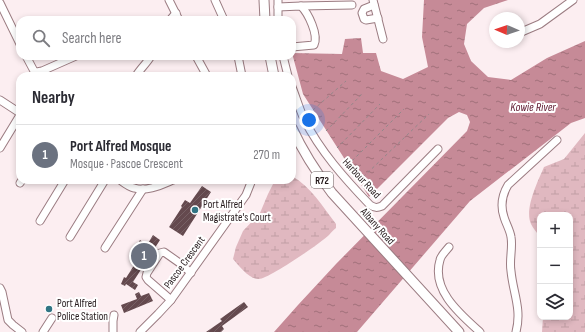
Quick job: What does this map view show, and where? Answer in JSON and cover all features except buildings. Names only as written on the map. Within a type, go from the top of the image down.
[{"type":"main road","points":[[264,0],[265,16]]},
{"type":"main road","points":[[271,60],[273,72]]},
{"type":"main road","name":"Albany Road","points":[[296,136],[303,151],[332,193],[458,332]]},
{"type":"street","points":[[169,0],[177,16]]},
{"type":"street","points":[[215,0],[222,16]]},
{"type":"street","points":[[525,30],[540,24],[573,0]]},
{"type":"street","points":[[378,18],[364,20],[362,12],[374,2],[378,18],[383,39]]},
{"type":"street","points":[[0,3],[16,36]]},
{"type":"street","points":[[278,16],[278,3],[301,6],[352,5]]},
{"type":"street","points":[[296,47],[314,45],[316,42],[313,27],[306,11],[301,6]]},
{"type":"street","points":[[28,60],[34,71],[37,72],[67,60]]},
{"type":"street","points":[[139,72],[149,60]]},
{"type":"street","points":[[198,60],[205,72]]},
{"type":"street","points":[[239,60],[241,72]]},
{"type":"street","points":[[284,60],[287,72]]},
{"type":"street","name":"Harbour Road","points":[[296,97],[304,118],[324,152],[370,205],[374,207],[378,208],[382,206],[438,149]]},
{"type":"street","points":[[0,100],[16,111]]},
{"type":"street","points":[[0,148],[16,121]]},
{"type":"street","points":[[516,332],[519,316],[511,271],[510,232],[503,212],[503,194],[508,185],[557,140]]},
{"type":"street","points":[[40,221],[62,184]]},
{"type":"street","points":[[70,237],[103,184]]},
{"type":"street","points":[[126,184],[132,188],[143,189],[153,188],[163,184]]},
{"type":"street","name":"Pascoe Crescent","points":[[140,332],[171,300],[246,194],[250,184]]},
{"type":"street","points":[[105,248],[143,189]]},
{"type":"street","points":[[449,247],[440,259],[439,281],[441,289],[458,311],[480,332]]},
{"type":"street","points":[[171,300],[146,277],[160,253],[164,252],[191,273]]},
{"type":"street","points":[[0,288],[8,320],[22,332]]},
{"type":"street","points":[[114,315],[114,332]]},
{"type":"street","points":[[43,332],[52,318]]},
{"type":"path","points":[[313,110],[346,81]]},
{"type":"path","points":[[326,131],[363,93]]},
{"type":"path","points":[[338,148],[380,104]]},
{"type":"path","points":[[348,165],[404,109]]},
{"type":"path","points":[[359,181],[429,114]]},
{"type":"green space","points":[[585,133],[585,332],[542,332],[543,320],[573,320],[573,212],[537,212],[537,233],[529,218],[530,203],[544,167],[564,159]]},
{"type":"green space","points":[[296,179],[316,198],[336,224],[336,228],[316,245],[294,260],[273,273],[256,279],[245,272],[233,259],[236,247],[243,231],[260,213],[273,184],[296,184]]},
{"type":"water","name":"Kowie River","points":[[424,0],[508,0],[484,8],[467,24],[464,44],[471,61],[488,77],[511,80],[547,58],[585,41],[585,118],[571,123],[470,201],[357,332],[274,332],[336,264],[467,131],[470,122],[467,115],[459,112],[448,118],[369,197],[303,94],[294,60],[296,60],[296,53],[342,54],[345,39],[361,38],[363,53],[376,53],[381,71],[403,79],[428,67],[422,37]]},
{"type":"place","name":"Port Alfred Magistrate's Court","points":[[195,210]]},
{"type":"place","name":"Port Alfred Mosque","points":[[144,256]]},
{"type":"place","name":"Port Alfred Police Station","points":[[49,309]]}]
